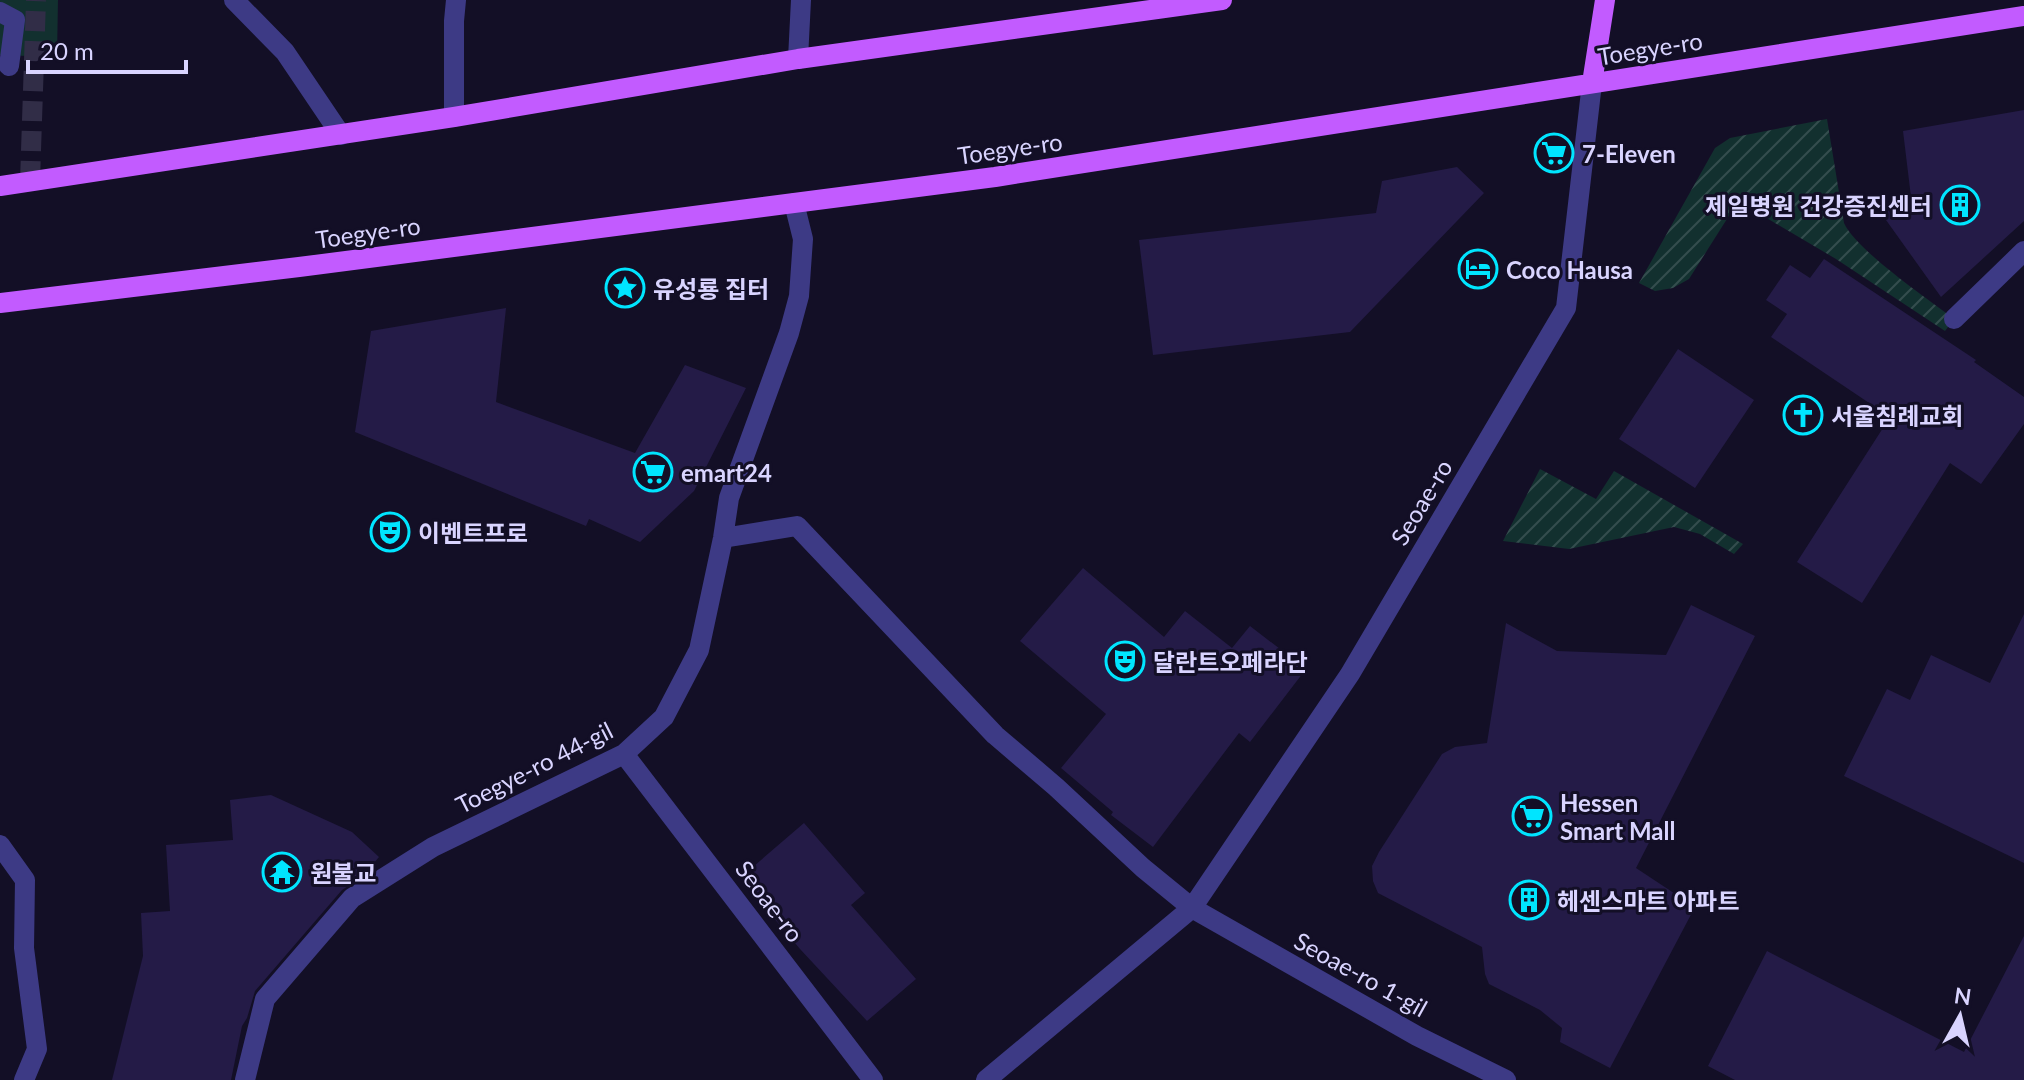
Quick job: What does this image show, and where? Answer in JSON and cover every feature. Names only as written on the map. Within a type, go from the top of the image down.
[{"type":"main road","points":[[0,186],[341,135],[798,59],[1222,0]]},
{"type":"main road","points":[[1592,83],[1605,0]]},
{"type":"main road","name":"Toegye-ro","points":[[0,303],[995,177],[2024,16]]},
{"type":"street","points":[[234,0],[285,52],[341,135]]},
{"type":"street","points":[[454,117],[456,0]]},
{"type":"street","points":[[798,59],[801,0]]},
{"type":"street","points":[[0,12],[15,20],[9,66]]},
{"type":"street","name":"Seoae-ro","points":[[986,1080],[1192,908],[1350,674],[1566,308],[1592,83]]},
{"type":"street","name":"Toegye-ro 44-gil","points":[[245,1080],[265,999],[352,898],[433,847],[624,754],[664,717],[699,650],[729,498],[789,333],[799,296],[803,239],[794,203]]},
{"type":"street","points":[[1954,319],[2024,251]]},
{"type":"street","points":[[723,538],[797,526],[995,735],[1192,908]]},
{"type":"street","name":"Seoae-ro","points":[[624,754],[873,1080]]},
{"type":"street","points":[[0,845],[25,880],[24,948],[37,1049],[24,1080]]},
{"type":"street","name":"Seoae-ro 1-gil","points":[[1192,908],[1417,1036],[1506,1080]]},
{"type":"green space","points":[[0,0],[58,0],[57,57],[0,55]]},
{"type":"green space","points":[[1827,119],[1844,223],[1877,260],[1954,319],[1945,331],[1836,259],[1748,207],[1732,211],[1689,279],[1673,288],[1655,291],[1639,283],[1715,148],[1730,138]]},
{"type":"green space","points":[[1540,469],[1596,499],[1614,471],[1743,544],[1734,554],[1700,534],[1674,527],[1569,549],[1503,541]]},
{"type":"building","name":"제일병원 건강증진센터","points":[[2024,110],[2024,221],[1941,297],[1881,213],[1911,197],[1903,131]]},
{"type":"building","points":[[1457,167],[1484,193],[1350,332],[1153,355],[1139,240],[1376,213],[1382,181]]},
{"type":"building","points":[[1824,259],[1976,360],[1974,362],[2024,397],[2024,424],[1981,484],[1950,463],[1862,603],[1797,562],[1890,417],[1771,337],[1787,314],[1766,300],[1790,265],[1810,278]]},
{"type":"building","points":[[506,308],[496,402],[635,453],[685,365],[746,388],[694,491],[640,542],[589,519],[586,526],[355,432],[371,331]]},
{"type":"building","points":[[1678,349],[1754,400],[1695,488],[1619,439]]},
{"type":"building","points":[[1083,568],[1164,637],[1185,611],[1232,648],[1250,626],[1306,669],[1250,742],[1239,733],[1153,847],[1111,815],[1113,812],[1061,768],[1106,714],[1020,641]]},
{"type":"building","name":"Hessen Smart Mall","points":[[1691,605],[1755,636],[1636,868],[1695,907],[1610,1068],[1560,1042],[1562,1028],[1540,1010],[1489,984],[1482,947],[1378,893],[1372,866],[1442,754],[1455,747],[1487,743],[1506,623],[1557,651],[1666,655]]},
{"type":"building","points":[[2024,614],[2024,863],[1844,776],[1887,689],[1910,700],[1931,655],[1990,683]]},
{"type":"building","points":[[271,795],[352,832],[379,857],[363,876],[342,890],[255,991],[242,1026],[231,1080],[112,1080],[143,956],[141,913],[170,911],[166,845],[233,840],[230,800]]},
{"type":"building","points":[[804,823],[865,893],[851,905],[916,979],[867,1021],[740,878]]},
{"type":"building","points":[[2024,936],[2024,1080],[1735,1080],[1708,1066],[1767,951],[1964,1052]]},
{"type":"tunnel","points":[[30,181],[36,0]]},
{"type":"place","name":"7-Eleven","points":[[1554,153]]},
{"type":"place","name":"제일병원 건강증진센터","points":[[1960,205]]},
{"type":"place","name":"Coco Hausa","points":[[1478,269]]},
{"type":"place","name":"유성룡 집터","points":[[625,288]]},
{"type":"place","name":"서울침례교회","points":[[1803,415]]},
{"type":"place","name":"emart24","points":[[653,472]]},
{"type":"place","name":"이벤트프로","points":[[390,532]]},
{"type":"place","name":"달란트오페라단","points":[[1125,661]]},
{"type":"place","name":"Hessen Smart Mall","points":[[1532,816]]},
{"type":"place","name":"원불교","points":[[282,872]]},
{"type":"place","name":"헤센스마트 아파트","points":[[1529,900]]}]
